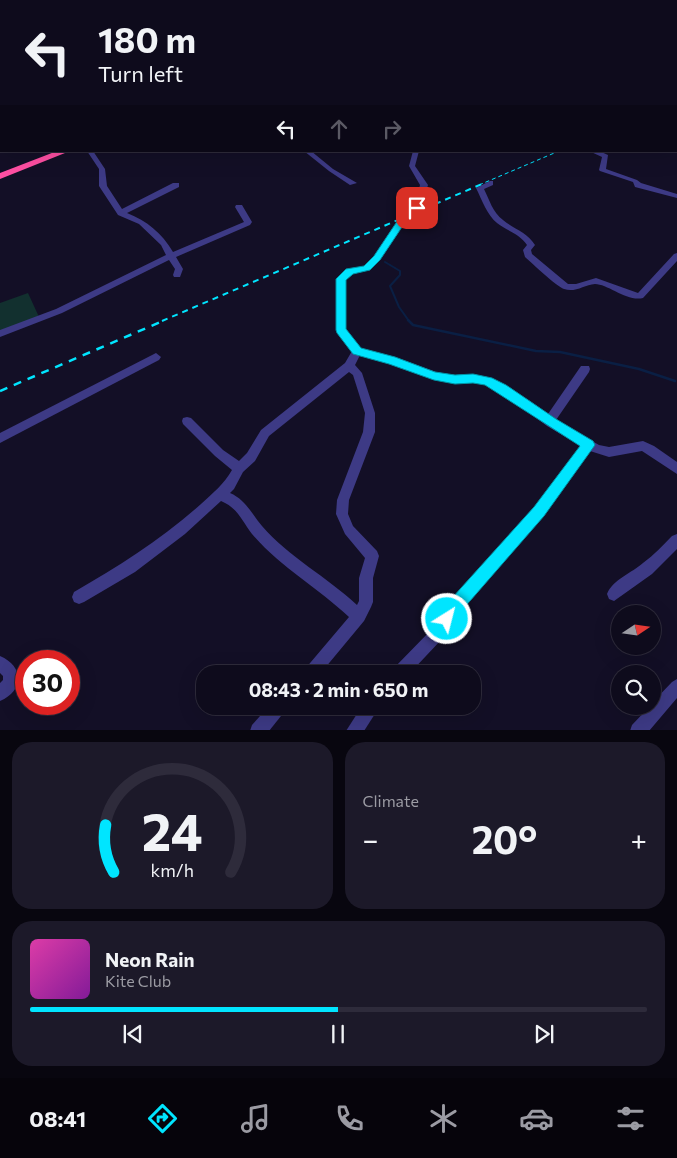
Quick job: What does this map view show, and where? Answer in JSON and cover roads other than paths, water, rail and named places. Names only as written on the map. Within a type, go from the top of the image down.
[{"type":"highway","points":[[0,176],[63,152]]},
{"type":"street","points":[[91,152],[102,169],[103,186],[121,213],[142,222],[164,244],[179,269],[178,275]]},
{"type":"street","points":[[308,152],[331,170],[353,183]]},
{"type":"street","points":[[416,152],[412,166],[424,185],[417,208],[405,216],[377,258],[367,268],[350,272],[341,279],[341,330],[357,351],[391,360],[434,376],[455,380],[473,378],[488,381],[596,449],[609,452],[643,446],[677,469]]},
{"type":"street","points":[[595,152],[606,156],[602,170],[635,181],[638,185],[677,196]]},
{"type":"street","points":[[490,183],[480,188],[498,220],[528,239],[531,245],[527,250],[528,255],[566,287],[576,287],[596,281],[640,296],[677,256]]},
{"type":"street","points":[[121,213],[176,185]]},
{"type":"street","points":[[0,334],[59,311],[171,256],[247,223],[239,207]]},
{"type":"street","points":[[79,597],[130,567],[181,530],[221,495],[239,468],[251,457],[265,433],[350,366],[357,351]]},
{"type":"street","points":[[0,438],[156,357]]},
{"type":"street","points":[[318,665],[359,616],[366,602],[366,578],[372,556],[349,530],[342,514],[342,500],[369,432],[370,413],[357,373],[350,366]]},
{"type":"street","points":[[549,421],[584,369]]},
{"type":"street","points":[[187,421],[219,453],[239,468]]},
{"type":"street","points":[[407,665],[437,634],[458,604],[539,512],[588,445]]},
{"type":"street","points":[[221,495],[233,500],[246,510],[256,530],[275,549],[338,596],[359,616]]},
{"type":"street","points":[[614,594],[626,583],[647,569],[677,540]]},
{"type":"street","points":[[0,662],[11,673],[10,684],[0,693]]},
{"type":"street","points":[[638,730],[677,687]]},
{"type":"street","points":[[258,730],[272,715]]},
{"type":"street","points":[[354,730],[365,715]]},
{"type":"waterway","points":[[385,262],[400,271],[400,275],[390,286],[399,307],[409,321]]},
{"type":"waterway","points":[[409,321],[413,325],[536,351],[560,352],[639,369],[675,381]]},
{"type":"railway","points":[[479,185],[557,152]]},
{"type":"railway","points":[[162,321],[482,184]]},
{"type":"railway","points":[[0,391],[165,320]]}]
